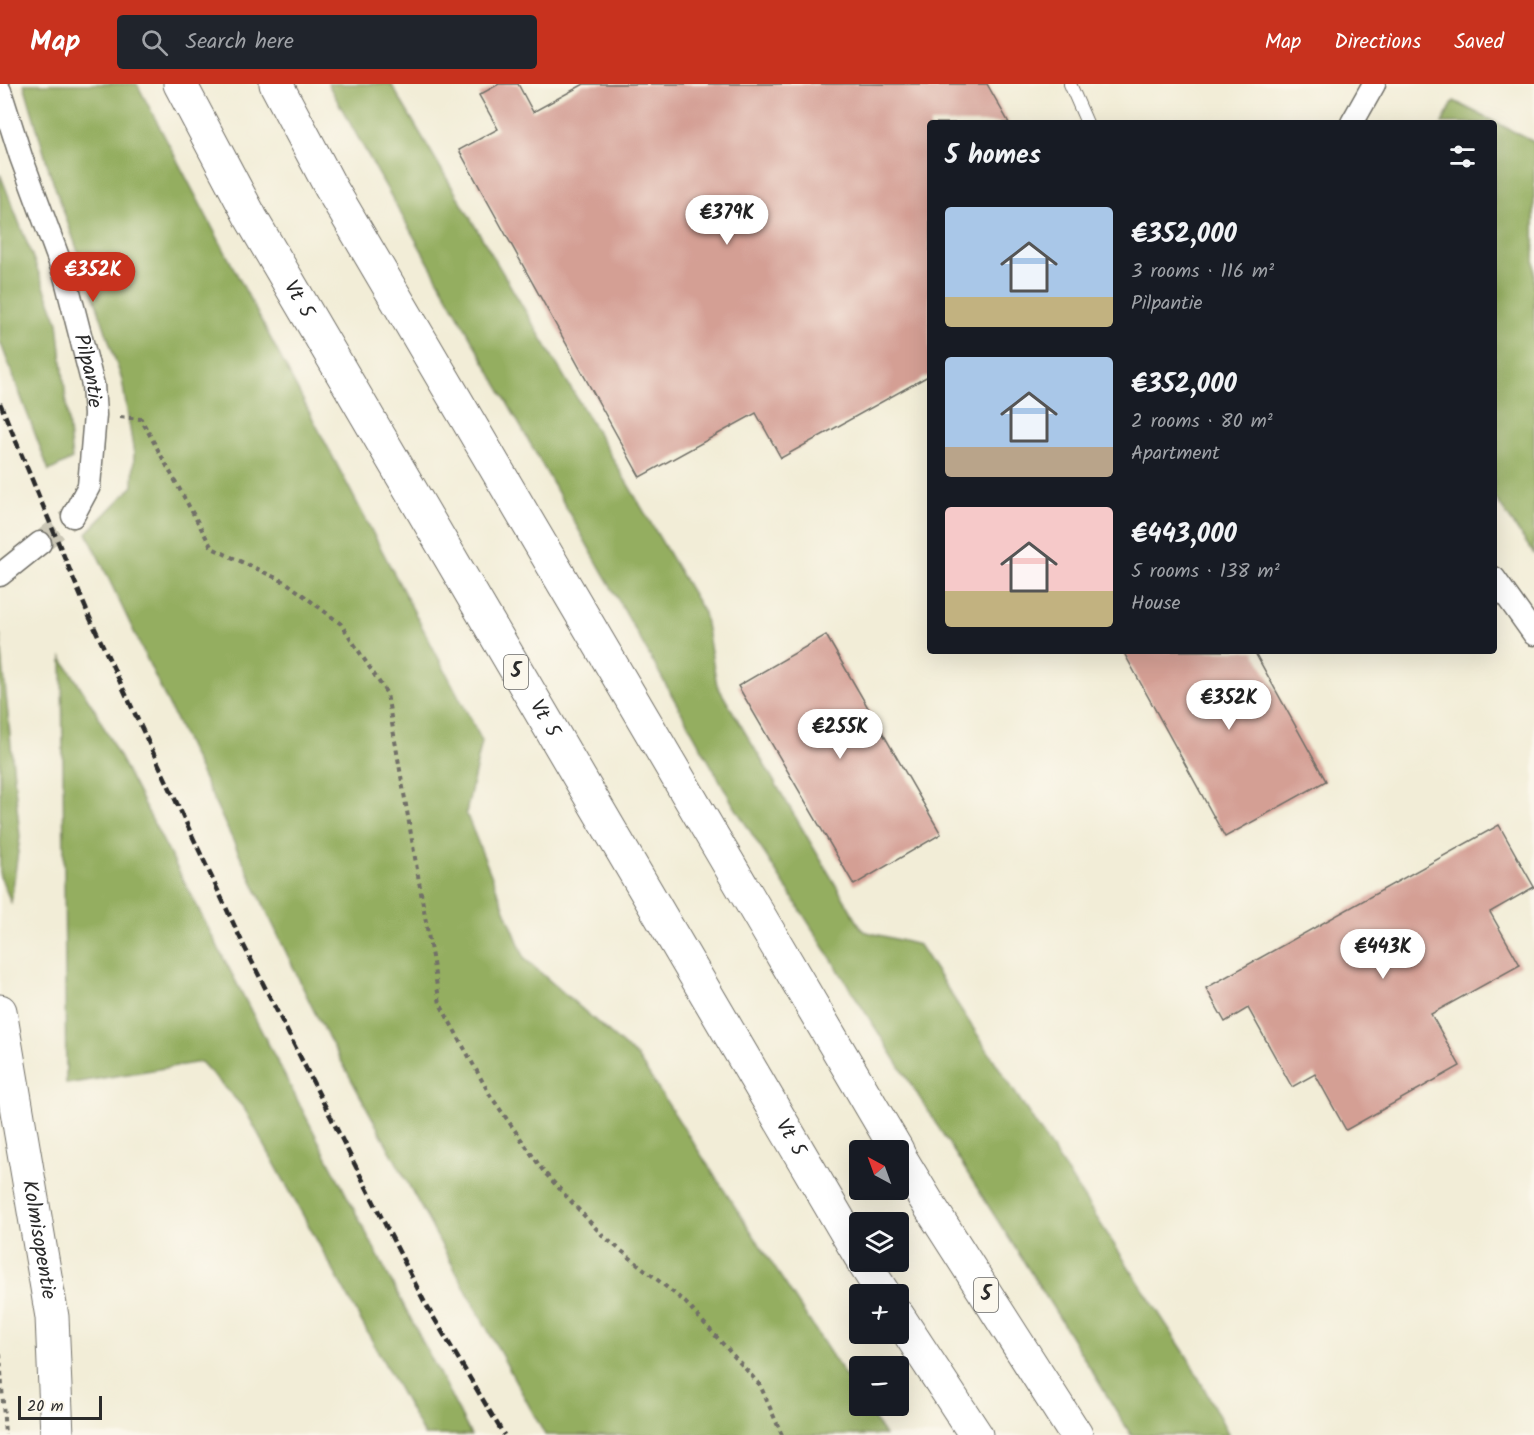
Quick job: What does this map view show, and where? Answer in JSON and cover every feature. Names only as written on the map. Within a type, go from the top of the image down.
[{"type":"main road","name":"Vt 5","points":[[180,84],[250,218],[849,1237]]},
{"type":"main road","name":"5","points":[[276,84],[331,188],[891,1140]]},
{"type":"main road","name":"Kolmisopentie","points":[[0,1011],[52,1317],[57,1435]]},
{"type":"main road","name":"5","points":[[909,1171],[1076,1435]]},
{"type":"main road","points":[[909,1333],[975,1435]]},
{"type":"street","points":[[1354,120],[1374,84]]},
{"type":"street","name":"Pilpantie","points":[[0,91],[64,276],[93,385],[95,415],[89,486],[73,516]]},
{"type":"street","points":[[0,575],[39,543]]},
{"type":"street","points":[[1497,582],[1534,634]]},
{"type":"lane","points":[[1070,84],[1086,120]]},
{"type":"path","points":[[95,415],[141,419],[212,548],[287,583],[341,624],[387,694],[440,1004],[490,1095],[544,1172],[603,1236],[693,1310],[760,1385],[782,1435]]},
{"type":"path","points":[[0,1354],[5,1435]]},
{"type":"green space","points":[[24,84],[137,84],[482,741],[466,813],[525,959],[638,1058],[849,1382],[849,1416],[872,1416],[885,1435],[545,1435],[314,1011],[87,533],[133,486],[134,454],[122,380],[50,173]]},
{"type":"green space","points":[[328,84],[391,84],[704,613],[717,685],[863,931],[919,945],[1188,1358],[1229,1435],[1131,1435],[1052,1306],[733,804]]},
{"type":"green space","points":[[1454,101],[1491,120],[1444,120]]},
{"type":"green space","points":[[1497,123],[1534,142],[1534,554],[1497,500]]},
{"type":"green space","points":[[0,174],[58,322],[72,459],[49,471],[0,341]]},
{"type":"green space","points":[[0,634],[20,837],[11,902],[0,876]]},
{"type":"green space","points":[[62,658],[95,710],[471,1435],[424,1435],[244,1108],[201,1062],[66,1084]]},
{"type":"building","points":[[499,84],[518,84],[533,112],[584,84],[987,84],[1007,120],[927,120],[927,377],[781,458],[756,413],[640,477],[459,150],[498,129],[479,95]]},
{"type":"building","points":[[826,635],[941,834],[854,885],[738,686]]},
{"type":"building","points":[[1125,654],[1256,654],[1326,781],[1225,837]]},
{"type":"building","points":[[1499,825],[1534,887],[1490,912],[1520,965],[1431,1014],[1460,1066],[1346,1130],[1315,1074],[1292,1087],[1248,1008],[1225,1022],[1206,988]]},
{"type":"tunnel","points":[[40,543],[73,516]]},
{"type":"railway","points":[[0,403],[89,616],[244,946],[425,1303],[504,1435]]}]
